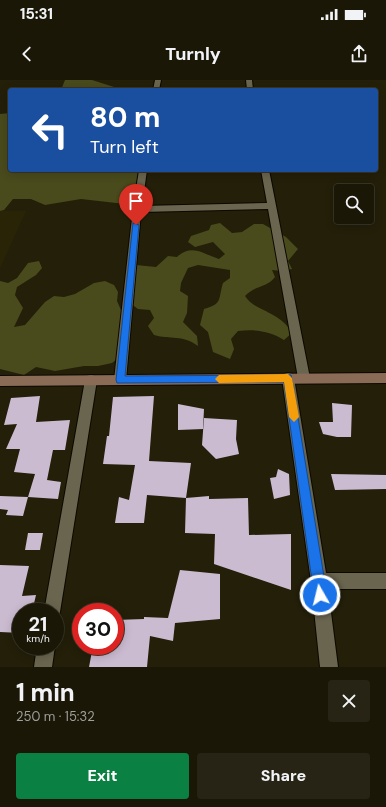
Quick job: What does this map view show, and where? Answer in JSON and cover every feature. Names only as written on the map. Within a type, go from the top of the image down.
[{"type":"street","points":[[120,380],[137,209],[143,172]]},
{"type":"street","points":[[265,172],[304,378]]},
{"type":"street","points":[[137,209],[272,206]]},
{"type":"street","points":[[288,378],[319,581],[329,667]]},
{"type":"street","points":[[0,381],[386,378]]},
{"type":"street","points":[[54,603],[91,380]]},
{"type":"street","points":[[319,581],[386,581]]},
{"type":"street","points":[[42,667],[44,655]]},
{"type":"shaded area","points":[[0,211],[26,211],[0,268]]},
{"type":"green space","points":[[65,80],[92,80],[114,87],[123,88],[62,88]]},
{"type":"green space","points":[[8,113],[8,172],[140,172],[136,193],[125,204],[81,199],[45,205],[31,199],[13,199],[4,210],[0,211],[0,114]]},
{"type":"green space","points":[[220,223],[232,233],[242,232],[254,224],[263,224],[286,237],[298,249],[288,261],[292,269],[282,271],[272,270],[275,277],[272,281],[249,292],[245,296],[255,305],[281,320],[292,333],[284,340],[262,331],[238,331],[231,339],[234,349],[230,359],[213,352],[208,332],[200,325],[204,309],[214,305],[219,300],[223,283],[230,278],[230,270],[198,265],[188,268],[181,283],[180,291],[188,296],[187,313],[183,322],[197,336],[198,346],[187,340],[154,335],[148,326],[154,318],[150,310],[138,309],[130,303],[130,272],[136,265],[156,267],[168,256],[177,257],[182,253],[193,250],[219,259],[225,254],[213,242],[195,247],[188,242],[191,236],[209,230],[211,225]]},
{"type":"green space","points":[[39,261],[42,268],[36,275],[17,287],[15,295],[23,308],[14,327],[25,325],[45,302],[54,296],[64,297],[75,294],[94,283],[105,281],[114,285],[118,292],[117,301],[124,317],[122,355],[112,363],[55,371],[36,367],[24,375],[0,369],[0,281],[8,283],[17,278],[28,263]]},
{"type":"building","points":[[40,396],[36,422],[70,420],[65,450],[53,450],[47,480],[61,482],[58,499],[28,497],[35,474],[14,472],[20,449],[6,449],[17,424],[4,425],[11,398]]},
{"type":"building","points":[[154,396],[149,461],[191,463],[186,498],[147,495],[144,523],[115,523],[119,497],[129,500],[135,465],[103,464],[107,436],[109,436],[113,397]]},
{"type":"building","points":[[332,403],[352,405],[351,437],[337,437],[323,434],[319,422],[333,422]]},
{"type":"building","points":[[178,404],[204,409],[203,429],[178,430]]},
{"type":"building","points":[[204,418],[237,420],[236,439],[239,454],[216,459],[202,445]]},
{"type":"building","points":[[278,469],[289,474],[290,495],[274,499],[270,478],[276,477]]},
{"type":"building","points":[[331,474],[386,475],[386,489],[335,490]]},
{"type":"building","points":[[0,496],[28,497],[23,516],[6,515],[8,510],[0,509]]},
{"type":"building","points":[[209,496],[209,499],[248,498],[249,535],[291,534],[291,590],[214,564],[215,534],[185,533],[186,498]]},
{"type":"building","points":[[28,533],[43,533],[40,550],[25,550]]},
{"type":"building","points":[[0,565],[29,566],[22,596],[36,595],[34,603],[12,603],[12,633],[0,632]]},
{"type":"building","points":[[180,570],[220,574],[220,619],[175,623],[173,641],[150,636],[147,667],[89,667],[91,655],[124,655],[124,620],[144,619],[144,617],[168,618]]},
{"type":"slow traffic","points":[[219,379],[288,378],[294,417]]},
{"type":"route","points":[[136,225],[120,380],[288,378],[320,595]]}]
